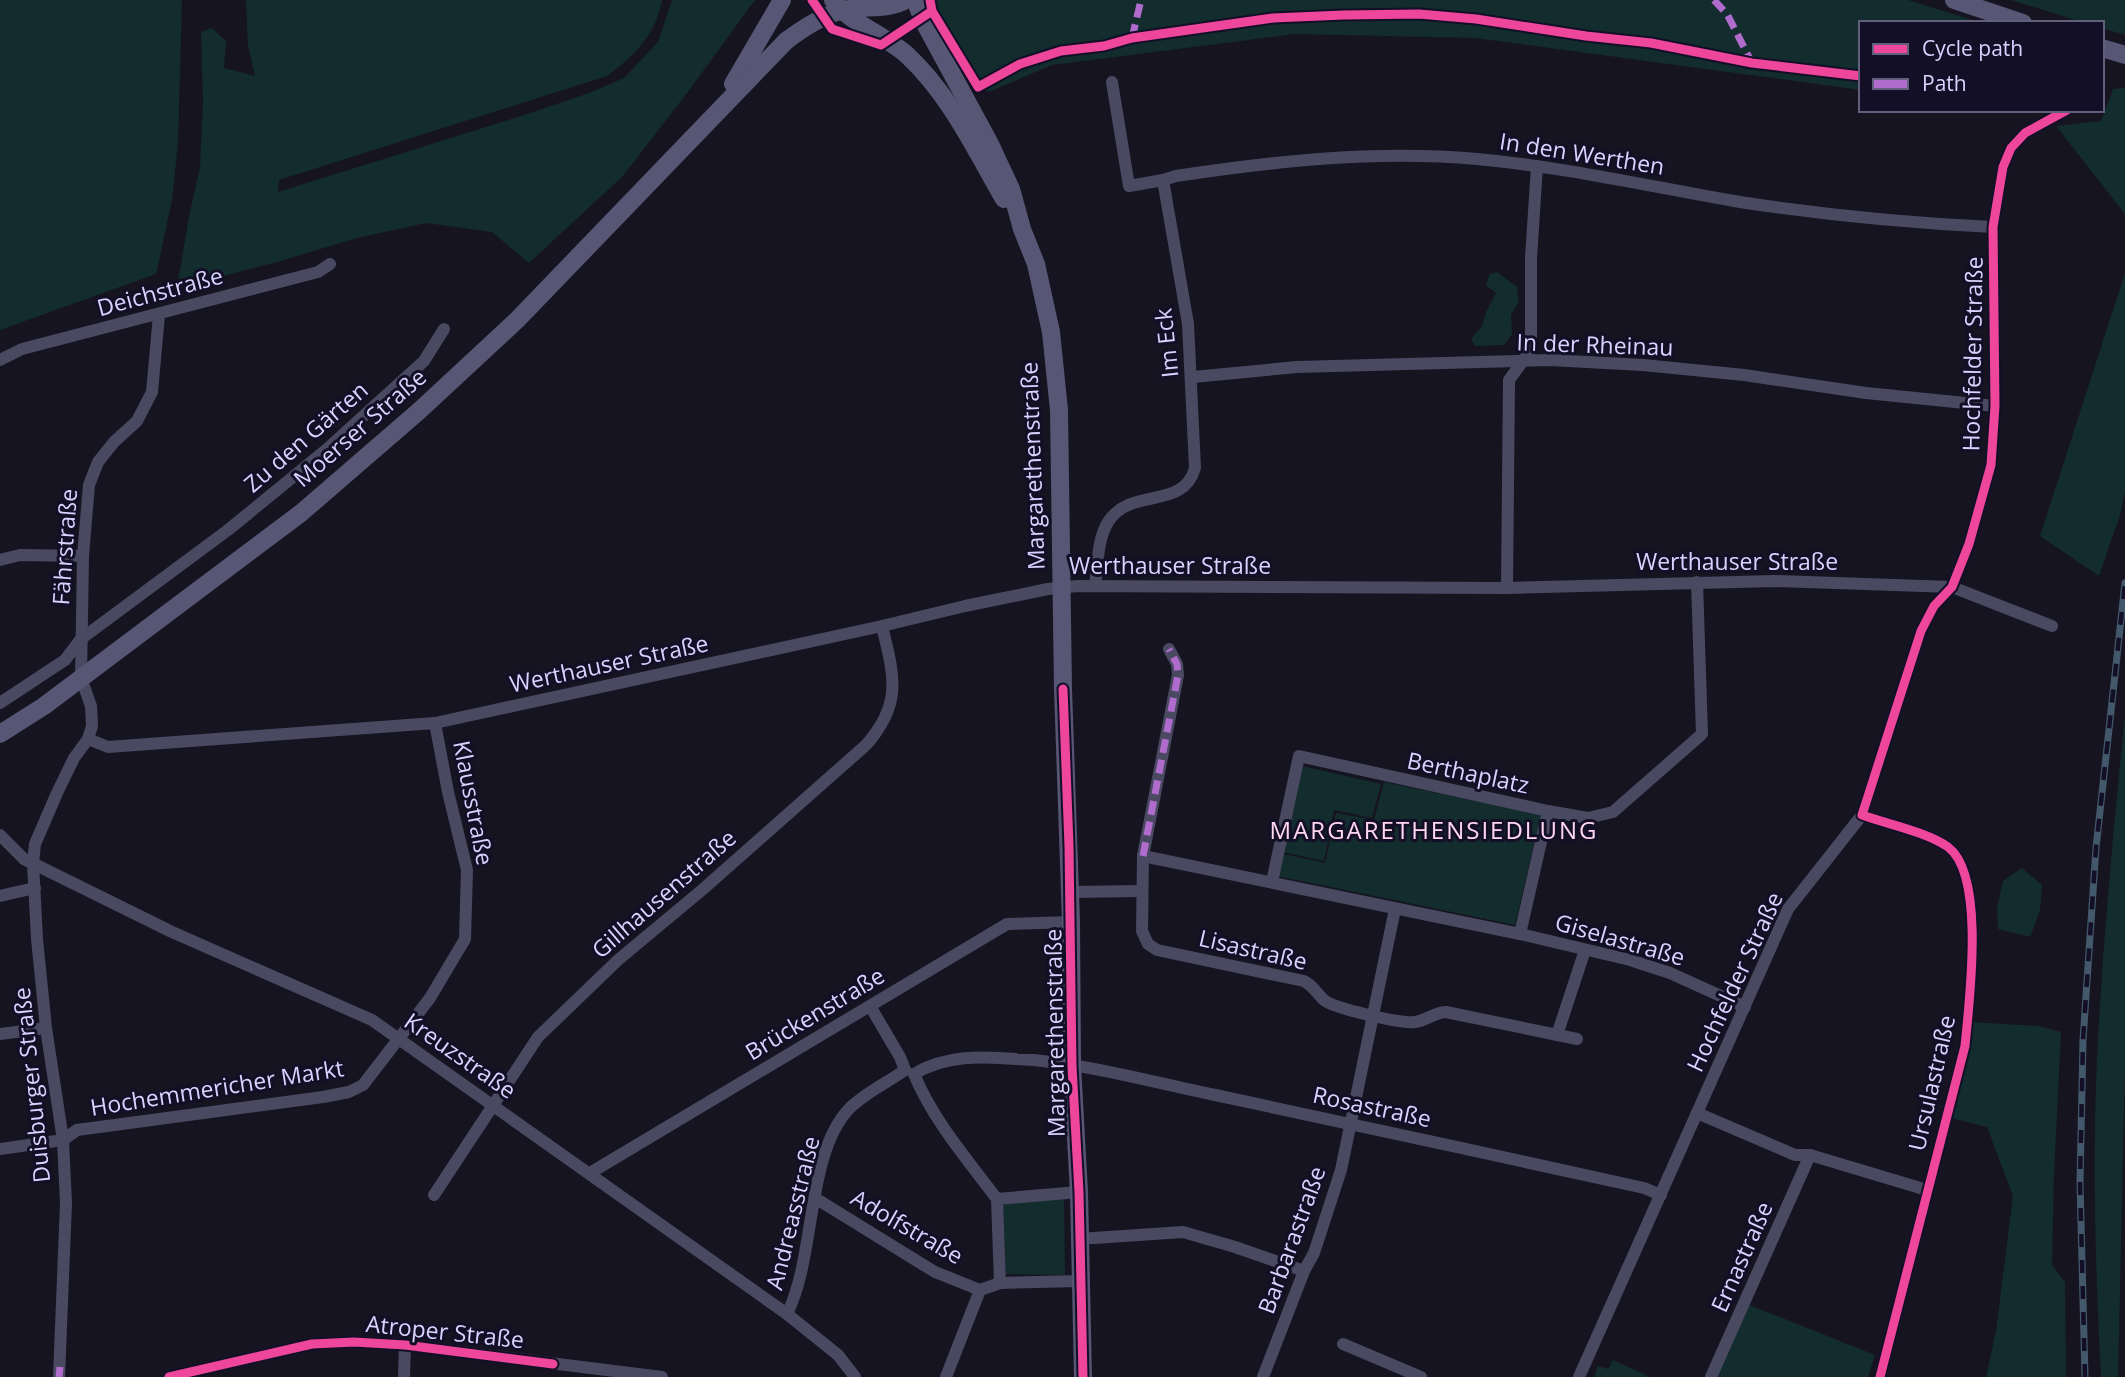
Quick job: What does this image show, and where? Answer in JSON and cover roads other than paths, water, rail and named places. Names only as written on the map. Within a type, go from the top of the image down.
[{"type":"main road","name":"Moerser Straße","points":[[714,114],[782,0]]},
{"type":"main road","name":"Moerser Straße","points":[[0,734],[44,706],[301,513],[419,411],[517,320],[631,205],[714,114],[786,41],[809,24],[849,5],[883,8],[906,0]]},
{"type":"main road","name":"Margarethenstraße","points":[[915,0],[1011,189],[1022,229],[1036,264],[1051,332],[1059,410],[1063,717],[1083,1377]]},
{"type":"main road","points":[[1954,0],[2017,21]]},
{"type":"main road","name":"Margarethenstraße","points":[[849,5],[931,81],[951,107],[1022,229]]},
{"type":"main road","points":[[2104,49],[2125,55]]},
{"type":"street","points":[[1112,82],[1129,186],[1163,180]]},
{"type":"street","name":"Hochfelder Straße","points":[[1579,1377],[1788,909],[1862,815],[1921,631],[1934,606],[1952,587],[1969,544],[1991,465],[1995,406],[1993,227],[2003,167],[2011,148],[2025,133],[2063,112]]},
{"type":"street","name":"In den Werthen","points":[[1163,180],[1265,163],[1338,156],[1475,159],[1538,166],[1742,202],[1810,211],[1914,223],[1993,227]]},
{"type":"street","points":[[1507,588],[1509,380],[1531,350],[1531,258],[1538,166]]},
{"type":"street","name":"Im Eck","points":[[1095,586],[1101,540],[1107,524],[1119,509],[1144,499],[1178,492],[1191,482],[1195,468],[1188,324],[1163,180]]},
{"type":"street","name":"Deichstraße","points":[[0,360],[22,349],[318,272],[330,264]]},
{"type":"street","name":"Fährstraße","points":[[81,678],[83,556],[89,485],[98,461],[137,421],[152,392],[159,315]]},
{"type":"street","name":"Zu den Gärten","points":[[81,639],[228,530],[326,450],[424,361],[444,329]]},
{"type":"street","name":"In der Rheinau","points":[[1192,377],[1297,367],[1520,363],[1550,360],[1643,365],[1744,375],[1866,393],[1995,406]]},
{"type":"street","points":[[0,559],[20,555],[83,556]]},
{"type":"street","name":"Werthauser Straße","points":[[88,739],[108,747],[435,723],[964,606],[1062,587],[1507,588],[1775,580],[1952,587],[2052,626]]},
{"type":"street","points":[[1548,811],[1588,818],[1613,812],[1702,734],[1697,582]]},
{"type":"street","name":"Gillhausenstraße","points":[[434,1195],[538,1037],[618,960],[712,881],[866,745],[881,728],[890,709],[893,672],[882,626]]},
{"type":"street","points":[[0,703],[65,660],[81,639]]},
{"type":"street","name":"Lisastraße","points":[[1169,649],[1177,664],[1178,675],[1143,856],[1142,931],[1148,944],[1157,950],[1304,981],[1314,987],[1324,1000],[1373,1016],[1407,1023],[1418,1022],[1434,1013],[1446,1012],[1577,1039]]},
{"type":"street","name":"Duisburger Straße","points":[[59,1377],[66,1203],[62,1140],[37,939],[33,863],[35,844],[57,793],[74,758],[88,739],[92,726],[91,706],[81,678]]},
{"type":"street","name":"Klausstraße","points":[[400,1040],[430,998],[465,939],[467,870],[435,723]]},
{"type":"street","name":"Berthaplatz","points":[[1272,882],[1299,756],[1548,811],[1520,934]]},
{"type":"street","name":"Ursulastraße","points":[[1862,815],[1927,837],[1949,848],[1965,870],[1972,902],[1970,994],[1965,1046],[1880,1377]]},
{"type":"street","name":"Kreuzstraße","points":[[0,835],[24,859],[172,932],[372,1020],[787,1314],[838,1355],[855,1377]]},
{"type":"street","points":[[1143,856],[1520,934]]},
{"type":"street","points":[[0,896],[35,888]]},
{"type":"street","points":[[1070,892],[1142,891]]},
{"type":"street","name":"Barbarastraße","points":[[1263,1377],[1304,1271],[1314,1253],[1341,1170],[1395,909]]},
{"type":"street","name":"Brückenstraße","points":[[590,1173],[1007,924],[1071,922]]},
{"type":"street","name":"Giselastraße","points":[[1520,934],[1630,960],[1670,973],[1745,1007]]},
{"type":"street","points":[[1558,1035],[1585,950]]},
{"type":"street","points":[[870,1006],[955,1145],[997,1199],[1000,1283]]},
{"type":"street","points":[[0,1034],[47,1028]]},
{"type":"street","name":"Hochemmericher Markt","points":[[0,1149],[62,1140],[77,1130],[349,1092],[363,1085],[400,1040]]},
{"type":"street","name":"Andreasstraße","points":[[787,1314],[797,1294],[828,1144],[848,1110],[909,1072],[943,1061],[963,1058],[1018,1059],[1072,1066]]},
{"type":"street","name":"Rosastraße","points":[[1072,1066],[1349,1123],[1644,1188],[1661,1195]]},
{"type":"street","points":[[1697,1113],[1795,1156],[1810,1155],[1927,1190]]},
{"type":"street","name":"Ernastraße","points":[[1712,1377],[1810,1155]]},
{"type":"street","points":[[997,1199],[1079,1192]]},
{"type":"street","name":"Adolfstraße","points":[[815,1198],[934,1272],[980,1290]]},
{"type":"street","points":[[1079,1239],[1183,1233],[1236,1247],[1304,1271]]},
{"type":"street","points":[[946,1377],[980,1290],[1000,1283],[1079,1281]]},
{"type":"street","name":"Atroper Straße","points":[[169,1377],[312,1344],[354,1342],[405,1345],[662,1377]]},
{"type":"street","points":[[1343,1344],[1421,1377]]},
{"type":"street","points":[[404,1377],[405,1345]]},
{"type":"street","points":[[226,1362],[226,1377]]},
{"type":"railway","points":[[2085,1377],[2080,1183],[2083,1040],[2096,848],[2125,583]]},
{"type":"district","name":"MARGARETHENSIEDLUNG","points":[[1434,831]]}]
